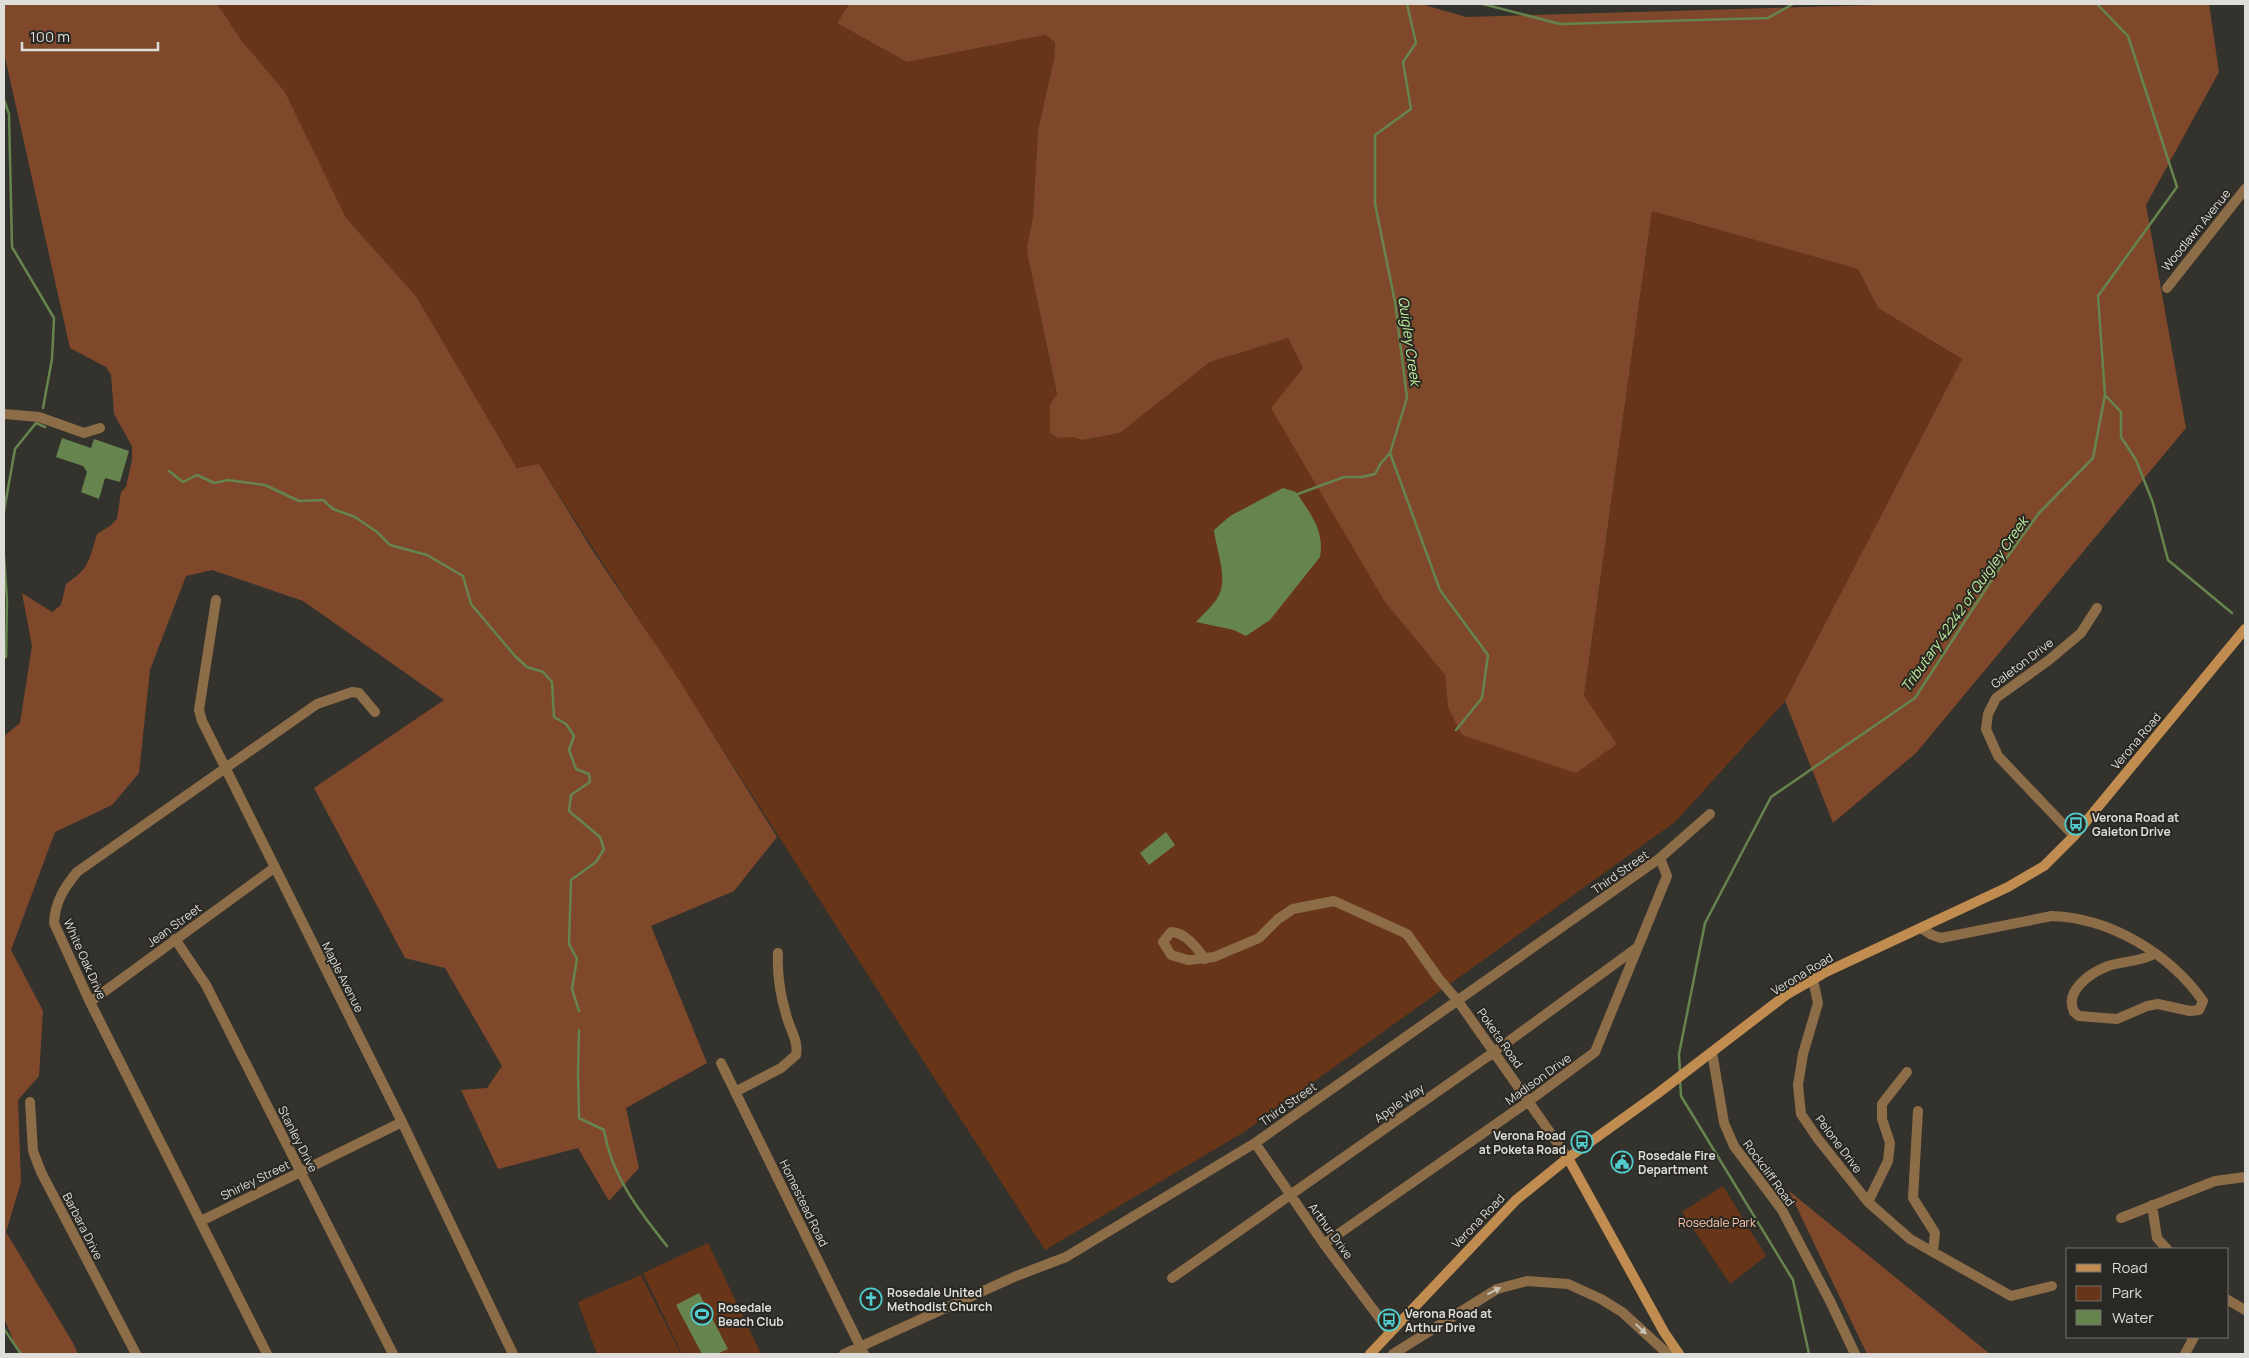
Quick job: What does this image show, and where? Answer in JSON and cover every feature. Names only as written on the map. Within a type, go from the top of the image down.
[{"type":"street","name":"Woodlawn Avenue","points":[[2168,288],[2245,189]]},
{"type":"street","points":[[4,414],[39,417],[84,433],[100,428]]},
{"type":"street","name":"Maple Avenue","points":[[216,600],[199,710],[202,721],[224,769],[402,1122],[513,1354]]},
{"type":"street","name":"Galeton Drive","points":[[2074,836],[1998,756],[1986,729],[1988,714],[1996,698],[2049,660],[2081,633],[2097,608]]},
{"type":"street","name":"Verona Road","points":[[1370,1354],[1516,1200],[1568,1158],[1657,1094],[1786,995],[1813,980],[2008,887],[2044,866],[2074,836],[2245,630]]},
{"type":"street","name":"White Oak Drive","points":[[266,1354],[90,1002],[54,923],[54,912],[66,886],[77,872],[317,704],[352,692],[359,693],[375,712]]},
{"type":"street","name":"Third Street","points":[[844,1354],[863,1351],[1014,1277],[1066,1257],[1255,1143],[1660,858],[1710,814]]},
{"type":"street","name":"Madison Drive","points":[[1324,1244],[1529,1102],[1595,1052],[1667,876],[1660,858]]},
{"type":"street","name":"Jean Street","points":[[90,1002],[274,868]]},
{"type":"street","name":"Poketa Road","points":[[1205,959],[1259,938],[1278,919],[1293,909],[1334,901],[1406,934],[1439,979],[1458,1001],[1568,1158],[1664,1332],[1679,1354]]},
{"type":"street","points":[[1921,928],[1941,938],[2052,916],[2096,923],[2118,931],[2154,954],[2174,967],[2203,1001],[2199,1010],[2158,1004],[2147,1006],[2117,1019],[2079,1016],[2074,1012],[2071,1000],[2074,990],[2096,972],[2106,967],[2146,958],[2154,954]]},
{"type":"street","name":"Stanley Drive","points":[[175,939],[206,984],[393,1354]]},
{"type":"street","name":"Apple Way","points":[[1172,1278],[1494,1052],[1638,947]]},
{"type":"street","points":[[735,1092],[781,1068],[796,1055],[796,1042],[786,1016],[780,990],[778,953]]},
{"type":"street","name":"Pelone Drive","points":[[1813,980],[1818,1003],[1803,1054],[1798,1086],[1801,1114],[1818,1139],[1868,1202],[1910,1239],[2011,1296],[2052,1286]]},
{"type":"street","name":"Rockcliff Road","points":[[1712,1052],[1724,1123],[1734,1146],[1782,1210],[1830,1301],[1855,1354]]},
{"type":"street","name":"Homestead Road","points":[[721,1063],[863,1351]]},
{"type":"street","name":"Pelone Drive","points":[[1868,1202],[1888,1161],[1890,1143],[1882,1119],[1882,1104],[1907,1072]]},
{"type":"street","name":"Barbara Drive","points":[[30,1102],[33,1151],[41,1172],[136,1354]]},
{"type":"street","points":[[1918,1111],[1913,1198],[1935,1233],[1933,1252]]},
{"type":"street","name":"Shirley Street","points":[[201,1221],[402,1122]]},
{"type":"street","name":"Arthur Drive","points":[[1255,1143],[1289,1195],[1390,1332]]},
{"type":"street","points":[[2120,1218],[2215,1180],[2245,1178]]},
{"type":"street","points":[[2152,1205],[2157,1238],[2166,1248]]},
{"type":"street","points":[[1393,1354],[1497,1289],[1527,1281],[1568,1284],[1601,1299],[1622,1312],[1668,1354]]},
{"type":"street","points":[[2229,1301],[2245,1310]]},
{"type":"street","points":[[2185,1354],[2193,1338]]},
{"type":"green space","points":[[217,4],[849,4],[837,23],[907,62],[1045,35],[1055,42],[1054,59],[1038,130],[1033,217],[1027,246],[1057,395],[1050,405],[1050,433],[1058,438],[1073,436],[1082,440],[1120,433],[1210,362],[1288,338],[1303,368],[1385,602],[1445,675],[1448,707],[1617,744],[1584,697],[1652,211],[1858,269],[1878,308],[1962,359],[1785,701],[1675,822],[1244,1132],[1045,1250],[539,464],[517,468],[416,296],[346,218],[285,92],[242,41]]},
{"type":"green space","name":"Rosedale Park","points":[[1723,1186],[1766,1256],[1730,1284],[1682,1212]]},
{"type":"green space","name":"Rosedale Beach Club","points":[[708,1243],[761,1354],[682,1354],[643,1273]]},
{"type":"green space","points":[[641,1275],[681,1354],[597,1354],[578,1302]]},
{"type":"shaded area","points":[[4,4],[217,4],[242,41],[285,92],[346,218],[416,296],[517,468],[539,464],[593,551],[674,672],[777,837],[734,891],[651,926],[707,1063],[626,1108],[639,1168],[609,1201],[578,1148],[498,1169],[461,1090],[487,1088],[502,1066],[445,968],[405,958],[314,788],[444,700],[303,601],[212,570],[186,576],[150,670],[139,773],[112,805],[55,832],[11,950],[43,1011],[39,1076],[18,1100],[21,1182],[6,1232],[78,1354],[19,1354],[4,1318],[4,736],[20,723],[32,646],[22,593],[52,612],[61,605],[66,584],[80,573],[88,563],[97,534],[117,519],[121,492],[126,487],[132,460],[132,446],[114,414],[111,375],[106,367],[70,348],[4,53]]},
{"type":"shaded area","points":[[849,4],[1421,4],[1466,17],[1910,4],[2209,4],[2219,72],[2146,205],[2186,428],[1916,753],[1833,823],[1785,701],[1962,359],[1878,308],[1858,269],[1652,211],[1584,696],[1617,744],[1576,773],[1462,735],[1448,707],[1445,675],[1385,602],[1271,408],[1303,368],[1288,338],[1210,362],[1120,433],[1082,440],[1073,437],[1058,438],[1050,433],[1050,405],[1057,394],[1027,246],[1033,217],[1038,130],[1054,59],[1055,42],[1045,35],[907,62],[837,23]]},
{"type":"shaded area","points":[[1789,1191],[1990,1354],[1867,1354]]},
{"type":"water","points":[[62,438],[91,448],[94,439],[129,451],[120,482],[105,478],[99,499],[81,492],[87,472],[83,466],[56,457]]},
{"type":"water","points":[[1283,488],[1296,492],[1311,515],[1320,539],[1320,557],[1270,620],[1246,636],[1234,630],[1196,622],[1215,602],[1221,588],[1222,572],[1214,530],[1230,516]]},
{"type":"water","points":[[1166,832],[1175,845],[1149,865],[1140,853]]},
{"type":"water","points":[[699,1293],[728,1349],[717,1354],[702,1354],[676,1305]]},
{"type":"waterway","name":"Quigley Creek","points":[[1407,4],[1416,43],[1403,62],[1411,109],[1375,135],[1375,204],[1395,302],[1407,398],[1390,453],[1440,590],[1488,655],[1482,698],[1456,730]]},
{"type":"waterway","points":[[1483,4],[1560,24],[1768,18],[1793,4]]},
{"type":"waterway","name":"Tributary 42242 of Quigley Creek","points":[[1680,1073],[1679,1054],[1705,923],[1771,797],[1915,698],[1998,570],[2039,513],[2093,458],[2105,395],[2098,296],[2177,187],[2128,36],[2097,4]]},
{"type":"waterway","points":[[4,100],[9,114],[12,247],[54,318],[52,359],[43,408]]},
{"type":"waterway","points":[[2105,395],[2121,412],[2121,437],[2136,460],[2153,503],[2168,560],[2232,613]]},
{"type":"waterway","points":[[4,511],[15,449],[36,423],[45,427]]},
{"type":"waterway","points":[[1298,494],[1344,477],[1362,477],[1375,474],[1381,463],[1390,453]]},
{"type":"waterway","points":[[169,471],[183,482],[197,475],[214,483],[228,480],[265,485],[299,501],[323,500],[333,509],[355,517],[377,532],[390,545],[427,555],[463,576],[471,604],[515,656],[527,667],[543,672],[552,682],[554,717],[566,724],[574,736],[569,750],[576,769],[589,774],[590,782],[571,795],[569,811],[600,837],[604,849],[596,862],[571,880],[569,944],[577,959],[572,989],[579,1011]]},
{"type":"waterway","points":[[4,556],[7,601],[6,657]]},
{"type":"waterway","points":[[579,1030],[579,1118],[604,1130],[613,1162],[628,1192],[667,1246]]},
{"type":"waterway","name":"Tributary 42242 of Quigley Creek","points":[[1680,1079],[1681,1096],[1793,1280],[1809,1354]]},
{"type":"waterway","points":[[4,1329],[21,1354]]},
{"type":"place","name":"Verona Road at Galeton Drive","points":[[2076,824]]},
{"type":"place","name":"Verona Road at Poketa Road","points":[[1582,1142]]},
{"type":"place","name":"Rosedale Fire Department","points":[[1622,1162]]},
{"type":"place","name":"Rosedale United Methodist Church","points":[[871,1299]]},
{"type":"place","name":"Rosedale Beach Club","points":[[702,1314]]},
{"type":"place","name":"Verona Road at Arthur Drive","points":[[1389,1320]]}]
